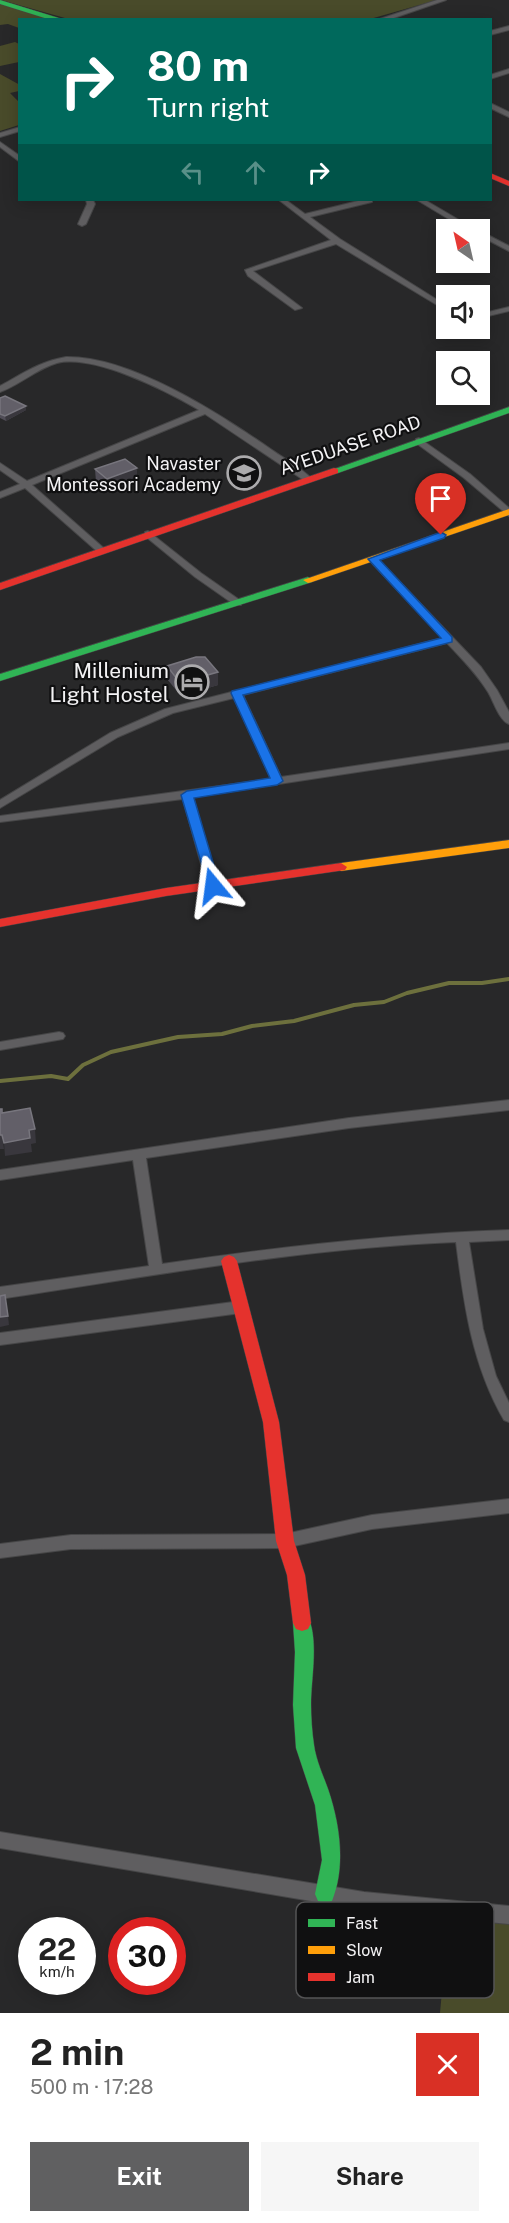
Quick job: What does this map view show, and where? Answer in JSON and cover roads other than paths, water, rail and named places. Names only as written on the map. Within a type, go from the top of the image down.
[{"type":"street","points":[[386,18],[444,0]]},
{"type":"street","points":[[0,2],[53,18]]},
{"type":"street","points":[[492,32],[509,28]]},
{"type":"street","points":[[492,76],[509,71]]},
{"type":"street","points":[[492,106],[509,116]]},
{"type":"street","points":[[0,135],[18,130]]},
{"type":"street","points":[[0,144],[18,158]]},
{"type":"street","points":[[492,176],[509,184]]},
{"type":"street","points":[[82,224],[90,201]]},
{"type":"street","points":[[284,201],[337,241],[436,302]]},
{"type":"street","points":[[306,216],[365,201]]},
{"type":"street","points":[[423,201],[454,219]]},
{"type":"street","points":[[490,239],[509,249]]},
{"type":"street","points":[[298,308],[251,274],[249,270],[337,241]]},
{"type":"street","points":[[490,314],[509,309]]},
{"type":"street","points":[[0,389],[50,363],[78,359],[94,362],[154,381],[207,410],[308,479]]},
{"type":"street","points":[[0,495],[207,410]]},
{"type":"street","name":"AYEDUASE ROAD","points":[[0,587],[509,410]]},
{"type":"street","points":[[0,678],[373,559],[508,512],[467,476],[419,441]]},
{"type":"street","points":[[0,466],[26,484],[102,551]]},
{"type":"street","points":[[148,534],[198,575],[238,603]]},
{"type":"street","points":[[373,559],[477,669],[509,720]]},
{"type":"street","points":[[0,805],[124,729],[169,711],[448,640]]},
{"type":"street","points":[[237,693],[277,781]]},
{"type":"street","points":[[0,819],[187,795],[509,746]]},
{"type":"street","points":[[187,795],[213,886]]},
{"type":"street","points":[[0,923],[213,886],[509,844]]},
{"type":"street","points":[[0,1046],[59,1036]]},
{"type":"street","points":[[0,1175],[349,1123],[509,1105]]},
{"type":"street","points":[[140,1154],[156,1270]]},
{"type":"street","points":[[0,1293],[229,1261],[462,1236],[509,1235]]},
{"type":"street","points":[[462,1236],[473,1318],[492,1381],[509,1416]]},
{"type":"street","points":[[229,1261],[271,1422],[285,1541],[296,1575],[304,1652],[302,1705],[305,1748],[324,1805],[332,1860],[325,1894]]},
{"type":"street","points":[[0,1338],[240,1307]]},
{"type":"street","points":[[0,1551],[71,1542],[285,1541],[372,1522],[509,1506]]},
{"type":"street","points":[[0,1840],[376,1902]]},
{"type":"street","points":[[494,1912],[509,1915]]},
{"type":"waterway","points":[[0,1081],[51,1076],[68,1079],[83,1065],[111,1052],[178,1037],[222,1034],[252,1026],[294,1021],[354,1005],[384,1002],[407,993],[449,983],[482,983],[509,979]]},
{"type":"place","name":"Navaster Montessori Academy","points":[[244,473]]},
{"type":"place","name":"Millenium Light Hostel","points":[[192,682]]}]
